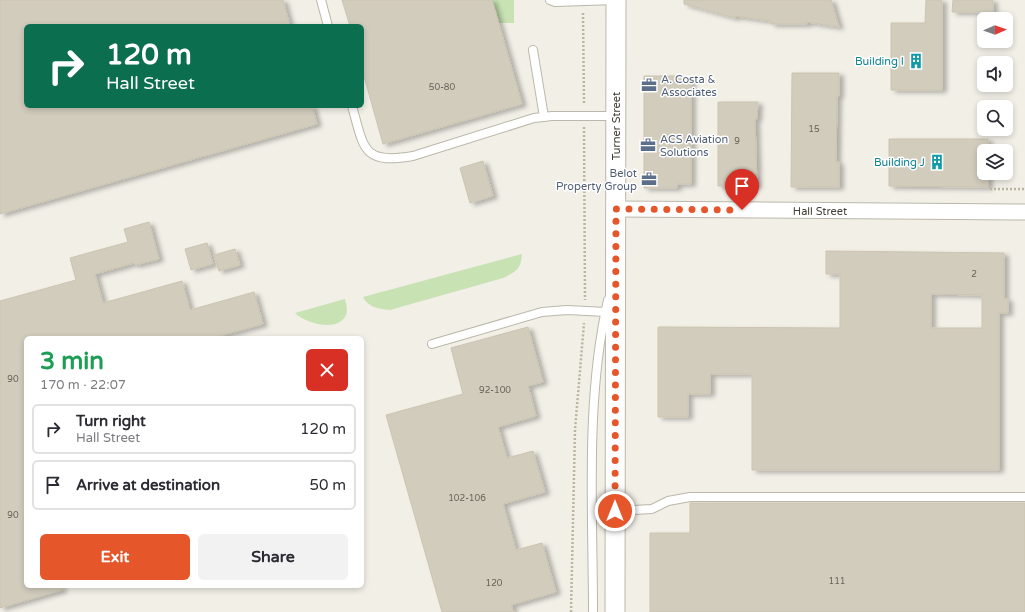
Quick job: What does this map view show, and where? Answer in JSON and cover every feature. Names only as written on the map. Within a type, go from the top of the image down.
[{"type":"street","name":"Turner Street","points":[[615,612],[616,0]]},
{"type":"street","name":"Hall Street","points":[[616,209],[1025,212]]},
{"type":"lane","points":[[320,0],[327,24]]},
{"type":"lane","points":[[550,0],[556,2],[616,0]]},
{"type":"lane","points":[[533,50],[544,117]]},
{"type":"lane","points":[[353,108],[366,148],[373,156],[395,159],[413,156],[518,122],[544,117],[616,116]]},
{"type":"lane","points":[[593,612],[594,403],[596,365],[615,271]]},
{"type":"lane","points":[[432,344],[542,312],[567,310],[606,312]]},
{"type":"lane","points":[[615,511],[652,509],[668,501],[690,497],[1025,497]]},
{"type":"path","points":[[990,189],[1025,189]]},
{"type":"green space","points":[[490,0],[514,0],[514,23],[496,23]]},
{"type":"green space","points":[[522,254],[519,267],[511,274],[503,278],[390,310],[371,306],[363,297]]},
{"type":"green space","points":[[345,299],[347,309],[346,315],[336,324],[329,325],[313,323],[295,313]]},
{"type":"building","points":[[0,0],[283,0],[289,24],[24,24],[24,108],[313,108],[317,124],[0,214]]},
{"type":"building","points":[[342,0],[492,0],[522,104],[383,144],[364,76],[364,24],[349,24]]},
{"type":"building","points":[[684,0],[831,0],[839,27],[807,22],[807,24],[771,24],[771,21],[735,16],[735,18],[684,4]]},
{"type":"building","name":"Building I","points":[[926,0],[942,0],[942,90],[891,90],[891,23],[925,23]]},
{"type":"building","points":[[953,0],[993,0],[993,12],[952,12]]},
{"type":"building","points":[[792,73],[839,73],[839,96],[837,96],[836,162],[839,162],[839,187],[791,187]]},
{"type":"building","points":[[644,76],[677,76],[677,79],[691,79],[691,184],[677,184],[677,188],[644,188]]},
{"type":"building","points":[[718,102],[758,102],[757,119],[755,119],[757,186],[718,186]]},
{"type":"building","name":"Building J","points":[[889,139],[988,139],[988,144],[977,144],[977,180],[988,180],[988,187],[889,186]]},
{"type":"building","points":[[483,161],[493,196],[470,203],[460,168]]},
{"type":"building","points":[[149,222],[159,259],[135,265],[134,263],[95,274],[103,303],[182,281],[190,310],[254,292],[263,324],[219,336],[24,336],[24,588],[62,588],[62,590],[0,608],[0,301],[76,280],[70,258],[128,242],[124,229]]},
{"type":"building","points":[[207,243],[213,264],[191,270],[185,249]]},
{"type":"building","points":[[235,249],[240,265],[219,271],[214,255]]},
{"type":"building","points":[[826,251],[1004,253],[1004,299],[1008,299],[1008,313],[999,313],[999,470],[752,470],[752,374],[710,374],[710,394],[688,394],[688,417],[658,417],[658,327],[840,328],[840,274],[826,274]],"holes":[[[931,294],[982,295],[982,328],[931,328]]]},
{"type":"building","points":[[528,327],[543,382],[528,386],[536,416],[498,427],[507,458],[533,451],[545,492],[503,504],[516,550],[542,543],[556,592],[511,605],[514,612],[442,612],[386,415],[463,394],[451,348]]},
{"type":"building","points":[[690,503],[1025,503],[1025,612],[650,612],[650,533],[690,533]]},
{"type":"place","name":"Building I","points":[[916,61]]},
{"type":"place","name":"A. Costa & Associates","points":[[649,85]]},
{"type":"place","name":"ACS Aviation Solutions","points":[[648,145]]},
{"type":"place","name":"Building J","points":[[937,162]]},
{"type":"place","name":"Belot Property Group","points":[[649,179]]},
{"type":"route","points":[[615,511],[616,209],[742,210]]}]
